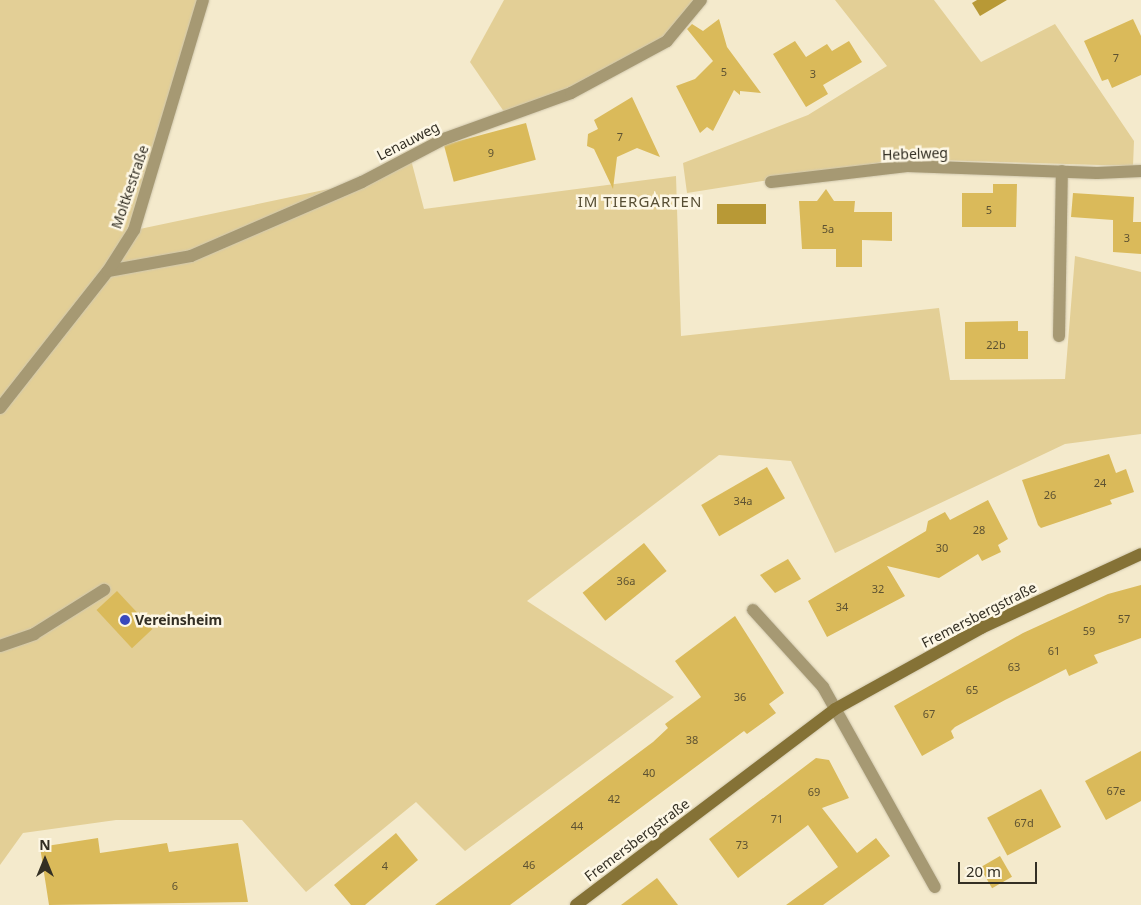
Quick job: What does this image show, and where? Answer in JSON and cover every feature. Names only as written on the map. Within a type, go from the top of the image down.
[{"type":"main road","name":"Fremersbergstraße","points":[[576,905],[835,709],[981,628],[1141,554]]},
{"type":"street","name":"Moltkestraße","points":[[0,408],[108,271],[134,230],[204,0]]},
{"type":"street","name":"Lenauweg","points":[[108,271],[191,256],[362,182],[444,138],[571,93],[667,41],[701,0]]},
{"type":"street","name":"Hebelweg","points":[[771,182],[907,166],[1062,171],[1141,171]]},
{"type":"street","points":[[1059,336],[1062,171]]},
{"type":"street","points":[[0,646],[34,634],[104,590]]},
{"type":"street","points":[[753,610],[822,687],[935,887]]},
{"type":"shaded area","points":[[0,0],[203,0],[135,230],[362,182],[410,156],[424,209],[676,176],[681,336],[939,308],[950,380],[1065,379],[1075,256],[1141,272],[1141,434],[1065,444],[835,553],[791,461],[719,455],[527,601],[674,697],[465,851],[416,802],[306,892],[242,820],[116,820],[23,833],[0,865]]},
{"type":"shaded area","points":[[504,0],[701,0],[640,58],[507,116],[470,62]]},
{"type":"shaded area","points":[[835,0],[934,0],[981,62],[1055,24],[1134,141],[1133,166],[902,159],[687,193],[683,163],[808,115],[887,66]]},
{"type":"shaded area","points":[[977,0],[1007,0],[980,16],[972,3]]},
{"type":"shaded area","points":[[717,204],[766,204],[766,224],[717,224]]},
{"type":"building","points":[[719,19],[727,47],[761,93],[740,91],[740,95],[734,90],[713,131],[707,127],[700,133],[676,86],[695,79],[713,61],[687,29],[692,24],[703,31]]},
{"type":"building","points":[[1133,19],[1141,36],[1141,75],[1112,88],[1108,79],[1102,81],[1084,41]]},
{"type":"building","points":[[795,41],[806,57],[827,44],[832,51],[849,41],[862,62],[823,85],[828,94],[806,107],[773,54]]},
{"type":"building","points":[[632,97],[660,157],[637,148],[617,157],[613,189],[594,149],[587,146],[588,134],[598,129],[594,120]]},
{"type":"building","points":[[526,123],[536,160],[454,182],[444,145]]},
{"type":"building","points":[[993,184],[1017,184],[1016,227],[962,227],[962,193],[993,193]]},
{"type":"building","points":[[826,189],[834,201],[855,201],[854,212],[892,212],[892,241],[862,240],[862,267],[836,267],[836,249],[802,249],[799,201],[817,201]]},
{"type":"building","points":[[1073,193],[1134,197],[1133,222],[1141,222],[1141,254],[1113,252],[1113,220],[1071,217]]},
{"type":"building","points":[[1018,321],[1018,331],[1028,331],[1028,359],[965,359],[965,322]]},
{"type":"building","points":[[1109,454],[1116,473],[1126,469],[1134,492],[1110,500],[1112,504],[1041,528],[1038,525],[1022,480]]},
{"type":"building","points":[[767,467],[785,498],[719,536],[701,505]]},
{"type":"building","points":[[988,500],[1008,539],[998,545],[1001,552],[982,561],[978,554],[939,578],[887,566],[905,596],[827,637],[808,601],[926,531],[928,521],[945,512],[950,520]]},
{"type":"building","points":[[644,543],[667,571],[605,621],[583,593]]},
{"type":"building","points":[[788,559],[801,579],[775,593],[760,575]]},
{"type":"building","points":[[1141,585],[1141,638],[1094,655],[1098,663],[1069,676],[1066,669],[1005,700],[955,727],[951,731],[954,738],[922,756],[894,706],[1023,633],[1108,594]]},
{"type":"building","name":"Vereinsheim","points":[[117,591],[152,629],[132,648],[97,610]]},
{"type":"building","points":[[735,616],[784,693],[769,704],[776,713],[747,734],[744,731],[510,905],[435,905],[653,742],[668,728],[665,724],[701,697],[675,661]]},
{"type":"building","points":[[1141,751],[1141,801],[1106,820],[1085,781]]},
{"type":"building","points":[[816,758],[829,760],[849,798],[822,808],[857,853],[876,838],[890,856],[823,905],[786,905],[838,867],[808,825],[738,878],[709,839]]},
{"type":"building","points":[[1041,789],[1061,827],[1007,856],[987,818]]},
{"type":"building","points":[[396,833],[418,860],[365,905],[351,905],[334,885]]},
{"type":"building","points":[[98,838],[100,853],[167,843],[169,852],[238,843],[248,902],[49,905],[40,847]]},
{"type":"building","points":[[1000,856],[1012,877],[992,888],[980,868]]},
{"type":"building","points":[[657,878],[678,905],[621,905]]},
{"type":"place","name":"Vereinsheim","points":[[125,620]]},
{"type":"district","name":"IM TIERGARTEN","points":[[640,202]]}]
